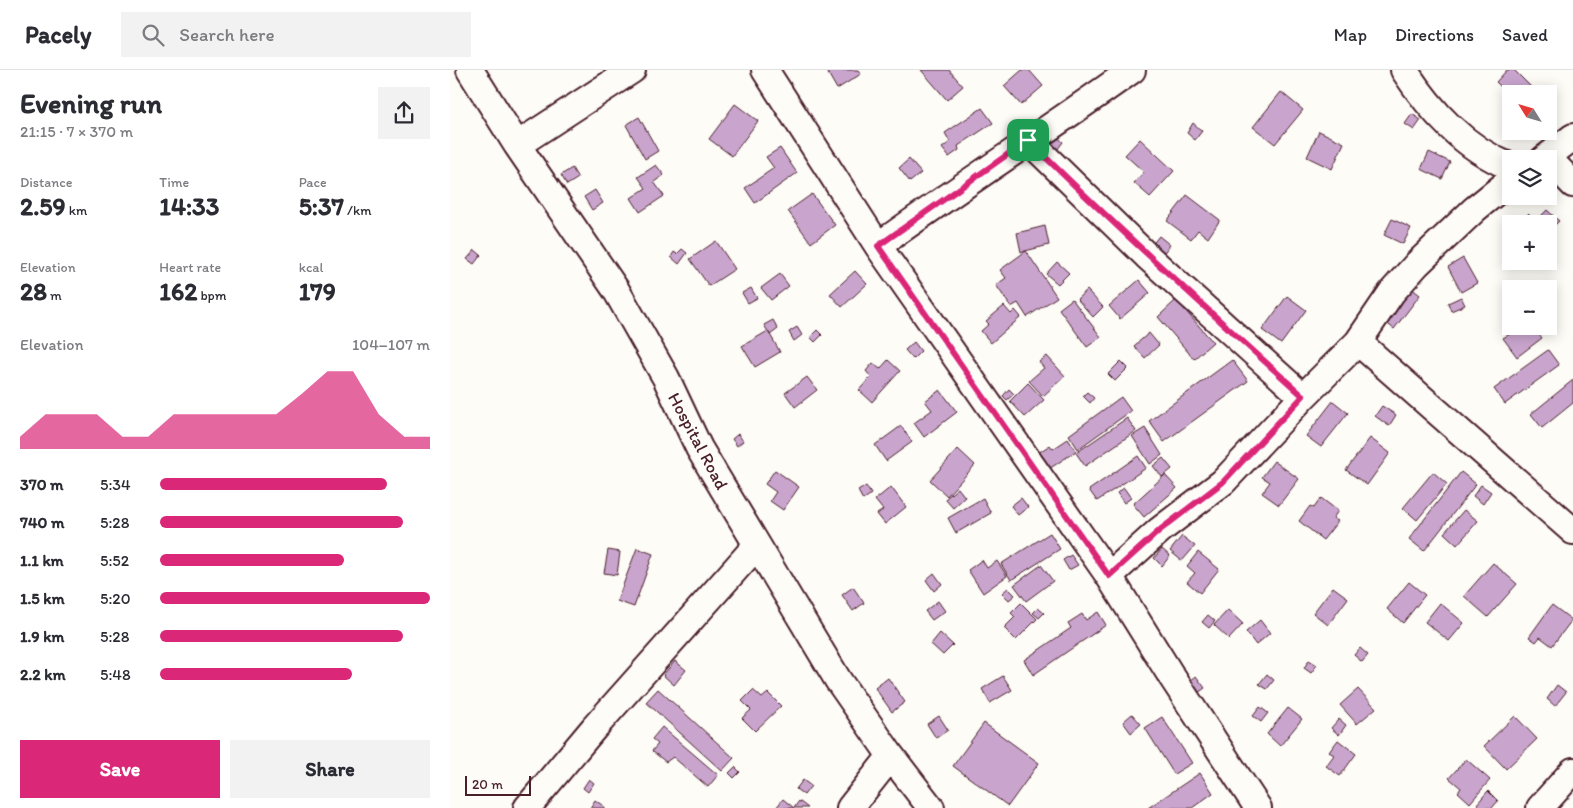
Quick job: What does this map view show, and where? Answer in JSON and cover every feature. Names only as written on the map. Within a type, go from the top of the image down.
[{"type":"street","name":"Hospital Road","points":[[470,70],[517,145],[616,290],[666,378],[699,448],[838,680],[891,756],[932,808]]},
{"type":"street","points":[[517,145],[632,70]]},
{"type":"street","points":[[765,70],[878,246],[1109,576],[1172,677],[1258,808]]},
{"type":"street","points":[[878,246],[1028,140],[1057,123],[1132,70]]},
{"type":"street","points":[[1404,70],[1442,121],[1464,140],[1502,162]]},
{"type":"street","points":[[1557,150],[1573,137]]},
{"type":"street","points":[[1028,140],[1147,256],[1185,288],[1303,396]]},
{"type":"street","points":[[1557,168],[1573,184]]},
{"type":"street","points":[[1109,576],[1160,530],[1223,482],[1303,396],[1358,342],[1392,292],[1417,264],[1475,209],[1502,187]]},
{"type":"street","points":[[1358,342],[1573,531]]},
{"type":"street","points":[[527,808],[594,728],[757,545]]},
{"type":"street","points":[[850,808],[891,756]]},
{"type":"street","points":[[1540,808],[1573,771]]},
{"type":"building","points":[[826,70],[858,70],[861,74],[837,89]]},
{"type":"building","points":[[921,70],[949,70],[963,86],[947,100]]},
{"type":"building","points":[[1022,70],[1029,70],[1043,86],[1021,105],[1004,86]]},
{"type":"building","points":[[1507,70],[1514,70],[1529,85],[1502,85],[1502,88],[1496,82]]},
{"type":"building","points":[[1281,92],[1303,110],[1275,144],[1253,127]]},
{"type":"building","points":[[735,104],[758,121],[732,156],[709,139]]},
{"type":"building","points":[[982,108],[993,123],[958,146],[959,150],[949,157],[942,148],[950,142],[945,133]]},
{"type":"building","points":[[1412,114],[1421,120],[1414,130],[1405,124]]},
{"type":"building","points":[[639,117],[658,151],[645,159],[626,125]]},
{"type":"building","points":[[1193,123],[1202,131],[1195,140],[1187,133]]},
{"type":"building","points":[[1319,131],[1344,143],[1332,169],[1307,157]]},
{"type":"building","points":[[1055,135],[1063,142],[1057,150],[1049,142]]},
{"type":"building","points":[[1140,139],[1174,171],[1150,197],[1134,183],[1144,172],[1125,155]]},
{"type":"building","points":[[780,148],[797,173],[755,203],[745,188],[774,168],[766,157]]},
{"type":"building","points":[[1429,152],[1450,162],[1442,179],[1421,169]]},
{"type":"building","points":[[909,159],[921,173],[910,182],[899,168]]},
{"type":"building","points":[[656,165],[664,175],[654,182],[664,196],[640,212],[631,198],[646,188],[638,177]]},
{"type":"building","points":[[572,168],[578,178],[567,185],[561,175]]},
{"type":"building","points":[[595,190],[603,203],[592,210],[584,197]]},
{"type":"building","points":[[812,194],[835,225],[811,243],[788,211]]},
{"type":"building","points":[[1187,195],[1220,220],[1208,238],[1198,230],[1191,239],[1167,221]]},
{"type":"building","points":[[1547,210],[1552,215],[1542,215]]},
{"type":"building","points":[[1392,219],[1411,228],[1403,244],[1384,235]]},
{"type":"building","points":[[1045,226],[1049,245],[1021,252],[1017,233]]},
{"type":"building","points":[[1159,236],[1170,245],[1158,260],[1147,251]]},
{"type":"building","points":[[716,241],[735,269],[709,286],[690,259]]},
{"type":"building","points":[[682,249],[687,253],[679,264],[671,257],[674,252],[677,254]]},
{"type":"building","points":[[475,250],[481,255],[474,264],[467,259]]},
{"type":"building","points":[[1026,251],[1057,297],[1027,317],[1018,303],[1011,307],[996,285],[1006,278],[1000,270]]},
{"type":"building","points":[[1463,258],[1477,283],[1461,292],[1448,267]]},
{"type":"building","points":[[1057,262],[1069,273],[1058,284],[1046,274]]},
{"type":"building","points":[[855,271],[867,284],[842,307],[830,294]]},
{"type":"building","points":[[780,274],[789,286],[771,300],[761,288]]},
{"type":"building","points":[[1139,280],[1150,293],[1120,319],[1109,306]]},
{"type":"building","points":[[1406,284],[1420,295],[1394,329],[1380,318]]},
{"type":"building","points":[[751,288],[757,298],[748,303],[742,293]]},
{"type":"building","points":[[1087,290],[1103,307],[1093,317],[1077,299]]},
{"type":"building","points":[[1287,296],[1306,310],[1281,344],[1262,330]]},
{"type":"building","points":[[1461,297],[1465,305],[1451,311],[1448,303]]},
{"type":"building","points":[[1072,299],[1101,337],[1087,347],[1059,309]]},
{"type":"building","points":[[1176,300],[1213,342],[1194,359],[1158,317]]},
{"type":"building","points":[[1004,306],[1011,314],[1015,310],[1021,317],[991,343],[981,331],[989,324],[986,321]]},
{"type":"building","points":[[773,320],[778,329],[770,335],[764,325]]},
{"type":"building","points":[[797,327],[802,335],[794,341],[789,332]]},
{"type":"building","points":[[817,330],[822,335],[815,342],[810,337]]},
{"type":"building","points":[[768,331],[780,352],[755,367],[742,346]]},
{"type":"building","points":[[1149,333],[1159,345],[1145,358],[1134,346]]},
{"type":"building","points":[[1508,335],[1540,335],[1542,338],[1517,357],[1503,338]]},
{"type":"building","points":[[914,342],[921,351],[913,359],[905,350]]},
{"type":"building","points":[[1548,350],[1559,365],[1505,404],[1494,389]]},
{"type":"building","points":[[1047,356],[1065,376],[1043,396],[1029,381],[1044,368],[1039,362]]},
{"type":"building","points":[[888,360],[900,371],[872,402],[859,390],[871,377],[866,371],[873,363],[880,369]]},
{"type":"building","points":[[1232,360],[1248,381],[1164,442],[1149,421]]},
{"type":"building","points":[[1121,361],[1128,368],[1115,381],[1108,374]]},
{"type":"building","points":[[807,377],[817,390],[795,407],[785,393]]},
{"type":"building","points":[[1573,380],[1573,403],[1542,428],[1531,414]]},
{"type":"building","points":[[1028,383],[1044,400],[1025,417],[1010,401]]},
{"type":"building","points":[[1009,389],[1014,394],[1007,400],[1003,396]]},
{"type":"building","points":[[940,390],[957,412],[924,437],[914,423],[932,410],[925,401]]},
{"type":"building","points":[[1087,392],[1094,398],[1090,403],[1083,396]]},
{"type":"building","points":[[1121,397],[1131,411],[1078,449],[1069,435]]},
{"type":"building","points":[[1333,401],[1348,413],[1321,447],[1306,436]]},
{"type":"building","points":[[1382,406],[1396,415],[1389,426],[1375,416]]},
{"type":"building","points":[[1127,418],[1136,431],[1085,466],[1076,453]]},
{"type":"building","points":[[901,426],[912,442],[886,461],[875,445]]},
{"type":"building","points":[[1145,428],[1162,455],[1150,464],[1132,436]]},
{"type":"building","points":[[738,434],[743,441],[737,446],[732,439]]},
{"type":"building","points":[[1370,438],[1390,453],[1367,485],[1346,470]]},
{"type":"building","points":[[1068,439],[1076,451],[1046,471],[1035,455],[1050,445],[1053,449]]},
{"type":"building","points":[[958,449],[975,465],[947,496],[930,480]]},
{"type":"building","points":[[1138,456],[1146,468],[1097,501],[1089,490]]},
{"type":"building","points":[[1163,458],[1172,469],[1162,477],[1153,466]]},
{"type":"building","points":[[1274,461],[1299,479],[1279,505],[1262,493],[1270,482],[1262,477]]},
{"type":"building","points":[[775,470],[799,487],[783,510],[770,501],[776,492],[765,484]]},
{"type":"building","points":[[1433,472],[1447,484],[1417,520],[1403,508]]},
{"type":"building","points":[[1461,472],[1476,484],[1424,551],[1409,539]]},
{"type":"building","points":[[1165,475],[1177,488],[1144,517],[1133,504]]},
{"type":"building","points":[[1481,485],[1491,492],[1483,504],[1473,496]]},
{"type":"building","points":[[866,486],[871,494],[863,500],[858,491]]},
{"type":"building","points":[[891,487],[906,507],[885,524],[877,514],[883,510],[875,500]]},
{"type":"building","points":[[958,488],[965,497],[953,508],[945,499]]},
{"type":"building","points":[[1124,488],[1131,498],[1124,503],[1117,493]]},
{"type":"building","points":[[983,498],[991,513],[956,533],[948,518]]},
{"type":"building","points":[[1021,498],[1028,507],[1018,515],[1011,506]]},
{"type":"building","points":[[1321,498],[1338,511],[1333,518],[1338,521],[1323,540],[1299,521],[1310,506],[1314,508]]},
{"type":"building","points":[[1464,510],[1478,521],[1457,545],[1444,533]]},
{"type":"building","points":[[1050,533],[1060,549],[1011,580],[1001,564]]},
{"type":"building","points":[[1182,536],[1195,546],[1182,561],[1170,551]]},
{"type":"building","points":[[637,548],[653,554],[634,607],[617,601]]},
{"type":"building","points":[[1162,549],[1170,556],[1162,566],[1154,558]]},
{"type":"building","points":[[608,550],[620,552],[617,575],[604,573]]},
{"type":"building","points":[[1198,552],[1219,569],[1200,593],[1187,582],[1195,573],[1187,566]]},
{"type":"building","points":[[1071,555],[1078,565],[1069,570],[1063,560]]},
{"type":"building","points":[[982,560],[987,568],[997,561],[1007,576],[983,593],[968,570]]},
{"type":"building","points":[[1493,563],[1517,584],[1488,617],[1464,596]]},
{"type":"building","points":[[1041,565],[1053,581],[1026,601],[1014,585]]},
{"type":"building","points":[[934,573],[942,584],[934,591],[926,580]]},
{"type":"building","points":[[1409,582],[1425,595],[1403,623],[1387,609]]},
{"type":"building","points":[[853,587],[864,603],[853,611],[842,595]]},
{"type":"building","points":[[1333,587],[1348,598],[1328,625],[1313,613]]},
{"type":"building","points":[[1008,588],[1015,595],[1009,600],[1002,593]]},
{"type":"building","points":[[938,601],[945,611],[932,620],[925,611]]},
{"type":"building","points":[[1021,603],[1037,619],[1016,640],[1004,628],[1015,617],[1011,613]]},
{"type":"building","points":[[1440,603],[1464,623],[1449,641],[1425,622]]},
{"type":"building","points":[[1552,605],[1572,620],[1552,646],[1540,637],[1536,642],[1529,637]]},
{"type":"building","points":[[1038,608],[1044,613],[1039,618],[1033,613]]},
{"type":"building","points":[[1228,610],[1243,624],[1229,639],[1214,625]]},
{"type":"building","points":[[1098,612],[1106,625],[1033,675],[1024,660],[1071,628],[1068,623],[1082,614],[1086,620]]},
{"type":"building","points":[[1208,615],[1215,621],[1209,628],[1202,622]]},
{"type":"building","points":[[1260,620],[1270,633],[1256,645],[1246,632]]},
{"type":"building","points":[[940,633],[953,645],[943,655],[931,644]]},
{"type":"building","points":[[1360,648],[1368,655],[1362,662],[1354,655]]},
{"type":"building","points":[[1309,660],[1317,665],[1311,673],[1304,668]]},
{"type":"building","points":[[675,661],[686,670],[674,685],[663,675]]},
{"type":"building","points":[[1267,674],[1274,680],[1267,689],[1259,684]]},
{"type":"building","points":[[1003,676],[1012,690],[990,703],[982,689]]},
{"type":"building","points":[[1196,676],[1205,688],[1195,695],[1187,684]]},
{"type":"building","points":[[888,678],[905,702],[892,712],[875,688]]},
{"type":"building","points":[[1557,685],[1566,692],[1555,706],[1547,699]]},
{"type":"building","points":[[658,689],[734,758],[722,771],[646,702]]},
{"type":"building","points":[[1358,689],[1376,708],[1357,724],[1340,705]]},
{"type":"building","points":[[753,690],[762,698],[768,693],[781,706],[755,731],[742,718],[751,710],[742,701]]},
{"type":"building","points":[[1260,707],[1268,713],[1261,722],[1253,716]]},
{"type":"building","points":[[1288,708],[1302,719],[1280,746],[1267,734]]},
{"type":"building","points":[[1132,714],[1141,724],[1131,733],[1123,722]]},
{"type":"building","points":[[939,716],[948,730],[936,738],[927,724]]},
{"type":"building","points":[[1515,716],[1537,739],[1506,769],[1484,746]]},
{"type":"building","points":[[1162,717],[1192,763],[1174,774],[1145,728]]},
{"type":"building","points":[[1339,719],[1346,725],[1339,735],[1331,728]]},
{"type":"building","points":[[984,723],[1039,763],[1008,806],[953,766]]},
{"type":"building","points":[[662,727],[718,775],[708,787],[673,757],[666,762],[652,751],[658,744],[652,739]]},
{"type":"building","points":[[1338,740],[1356,754],[1340,776],[1326,766],[1334,755],[1329,752]]},
{"type":"building","points":[[1466,759],[1490,780],[1470,803],[1458,792],[1461,788],[1449,778]]},
{"type":"building","points":[[735,767],[740,772],[734,778],[729,773]]},
{"type":"building","points":[[1200,773],[1213,793],[1192,808],[1148,808]]},
{"type":"building","points":[[589,779],[594,783],[588,792],[583,788]]},
{"type":"building","points":[[803,780],[811,786],[804,795],[796,789]]},
{"type":"building","points":[[1488,791],[1498,801],[1492,808],[1481,808],[1477,804]]},
{"type":"building","points":[[783,799],[794,808],[776,808]]},
{"type":"building","points":[[595,800],[606,808],[590,808]]},
{"type":"building","points":[[799,801],[808,808],[794,808]]},
{"type":"route","points":[[1028,140],[1147,256],[1185,288],[1303,396],[1223,482],[1160,530],[1109,576],[878,246],[1028,140]]}]
